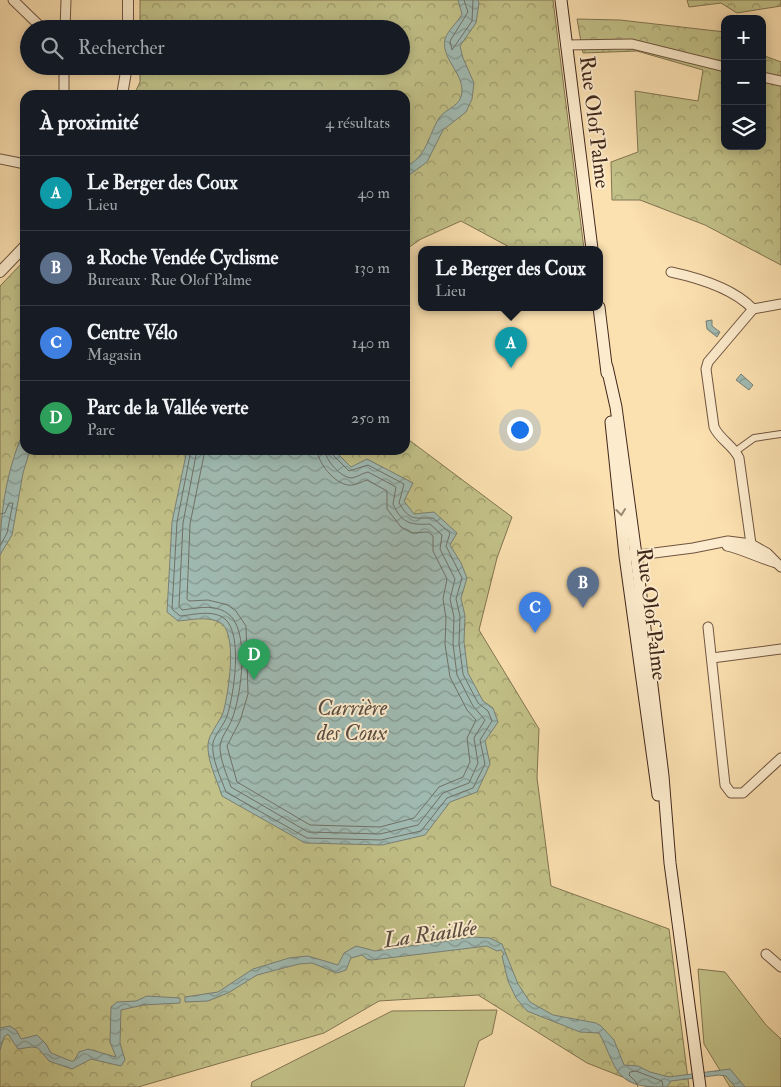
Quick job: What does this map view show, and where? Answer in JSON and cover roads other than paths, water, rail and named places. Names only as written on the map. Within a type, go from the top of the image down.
[{"type":"main road","name":"Rue Olof Palme","points":[[561,0],[592,246]]},
{"type":"main road","name":"Rue Olof Palme","points":[[600,311],[607,367],[616,406],[631,556],[663,776],[670,863],[700,1087]]},
{"type":"street","points":[[13,0],[34,20]]},
{"type":"street","points":[[65,20],[66,0]]},
{"type":"street","points":[[128,20],[129,0]]},
{"type":"street","points":[[566,44],[632,44],[721,66]]},
{"type":"street","points":[[64,75],[64,90]]},
{"type":"street","points":[[123,90],[125,75]]},
{"type":"street","points":[[766,78],[781,81]]},
{"type":"street","points":[[0,159],[20,163]]},
{"type":"street","points":[[0,272],[20,251]]},
{"type":"street","points":[[672,272],[695,277],[744,300],[753,309]]},
{"type":"street","points":[[749,548],[739,458],[736,451],[717,434],[714,427],[706,369],[708,362],[753,309],[781,304]]},
{"type":"street","points":[[736,451],[754,438],[781,434]]},
{"type":"street","points":[[631,556],[712,545],[728,541],[767,553],[779,562]]},
{"type":"street","points":[[708,626],[712,658],[710,664],[725,785],[731,793],[743,793],[781,758]]},
{"type":"street","points":[[712,658],[781,649]]},
{"type":"street","points":[[766,954],[781,967]]},
{"type":"water","points":[[458,0],[478,0],[476,23],[460,46],[474,83],[472,99],[466,112],[443,130],[427,162],[410,174],[410,164],[423,152],[439,118],[460,100],[461,83],[446,52],[445,39],[462,14]]},
{"type":"water","points":[[712,320],[712,326],[720,332],[717,337],[707,329],[706,321]]},
{"type":"water","points":[[741,374],[753,385],[749,390],[736,380]]},
{"type":"water","points":[[20,440],[20,455],[28,455],[23,473],[12,535],[0,555],[3,506],[9,474]]},
{"type":"water","name":"Carrière des Coux","points":[[186,455],[339,455],[351,467],[367,459],[413,483],[404,501],[414,514],[434,512],[457,533],[450,545],[461,563],[467,578],[461,598],[465,616],[464,642],[468,673],[483,701],[493,708],[498,722],[485,741],[490,764],[477,792],[450,802],[425,835],[382,845],[305,843],[222,796],[211,764],[208,744],[225,705],[230,664],[229,637],[225,628],[219,622],[204,619],[178,621],[167,612],[172,522]]},
{"type":"water","points":[[473,937],[490,938],[502,944],[518,984],[530,1002],[553,1015],[596,1023],[601,1026],[614,1040],[624,1065],[638,1066],[650,1072],[669,1077],[730,1069],[745,1087],[735,1087],[726,1076],[719,1075],[671,1081],[667,1087],[642,1086],[628,1081],[617,1070],[599,1033],[580,1032],[527,1011],[516,998],[508,981],[502,956],[504,954],[501,950],[497,951],[487,946],[372,960],[362,955],[351,958],[346,970],[337,973],[312,963],[299,964],[257,975],[228,993],[208,1001],[185,1002],[185,997],[218,992],[253,969],[289,958],[308,956],[338,965],[344,953],[356,946],[375,951]]},
{"type":"water","points":[[147,996],[180,998],[180,1003],[143,1005],[121,1010],[120,1043],[125,1060],[121,1066],[91,1059],[72,1069],[49,1061],[38,1048],[18,1049],[8,1034],[4,1037],[0,1050],[0,1028],[10,1026],[17,1031],[21,1039],[37,1035],[46,1044],[51,1053],[71,1061],[74,1061],[79,1052],[88,1049],[116,1057],[110,1042],[111,1007],[117,1002],[136,1001]]},
{"type":"place","name":"Le Berger des Coux","points":[[511,368]]},
{"type":"place","name":"a Roche Vendée Cyclisme","points":[[583,608]]},
{"type":"place","name":"Centre Vélo","points":[[535,633]]},
{"type":"place","name":"Parc de la Vallée verte","points":[[254,680]]},
{"type":"water label","name":"La Riaillée","points":[[430,933]]}]
